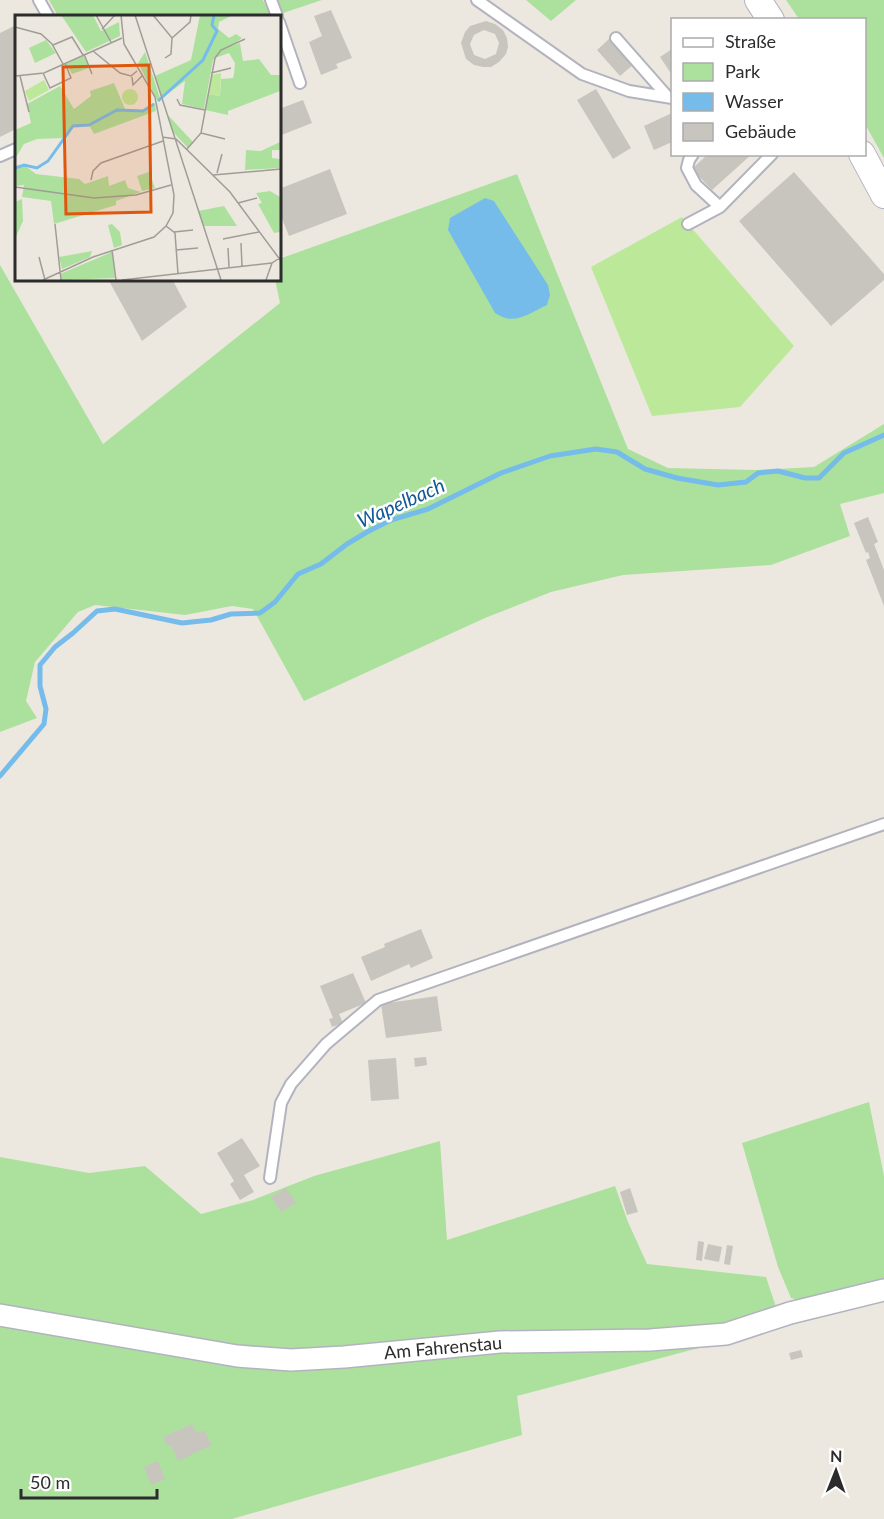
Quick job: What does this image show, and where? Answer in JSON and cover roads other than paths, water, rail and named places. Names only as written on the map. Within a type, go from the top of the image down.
[{"type":"street","points":[[758,0],[770,18]]},
{"type":"street","points":[[863,156],[884,195]]},
{"type":"street","name":"Am Fahrenstau","points":[[0,1315],[237,1356],[302,1359],[500,1342],[650,1341],[726,1334],[790,1313],[884,1290]]},
{"type":"lane","points":[[39,0],[47,15]]},
{"type":"lane","points":[[271,0],[277,15]]},
{"type":"lane","points":[[477,0],[582,74],[629,91],[670,97]]},
{"type":"lane","points":[[280,25],[300,83]]},
{"type":"lane","points":[[616,38],[670,97]]},
{"type":"lane","points":[[0,156],[15,149]]},
{"type":"lane","points":[[692,156],[687,168],[696,185],[720,207]]},
{"type":"lane","points":[[688,224],[720,207],[770,156]]},
{"type":"lane","points":[[270,1178],[281,1103],[291,1084],[326,1044],[378,1000],[884,824]]},
{"type":"water","points":[[485,198],[494,201],[548,285],[550,295],[547,305],[515,319],[502,317],[495,313],[448,230],[450,218]]},
{"type":"waterway","name":"Wapelbach","points":[[0,776],[44,724],[46,709],[40,686],[40,665],[55,647],[97,611],[115,609],[182,623],[211,620],[231,614],[260,613],[275,602],[298,574],[321,564],[367,532],[391,520],[428,509],[501,473],[550,456],[596,449],[617,452],[645,469],[677,478],[718,485],[746,482],[758,473],[778,471],[805,478],[819,478],[844,453],[884,435]]}]
